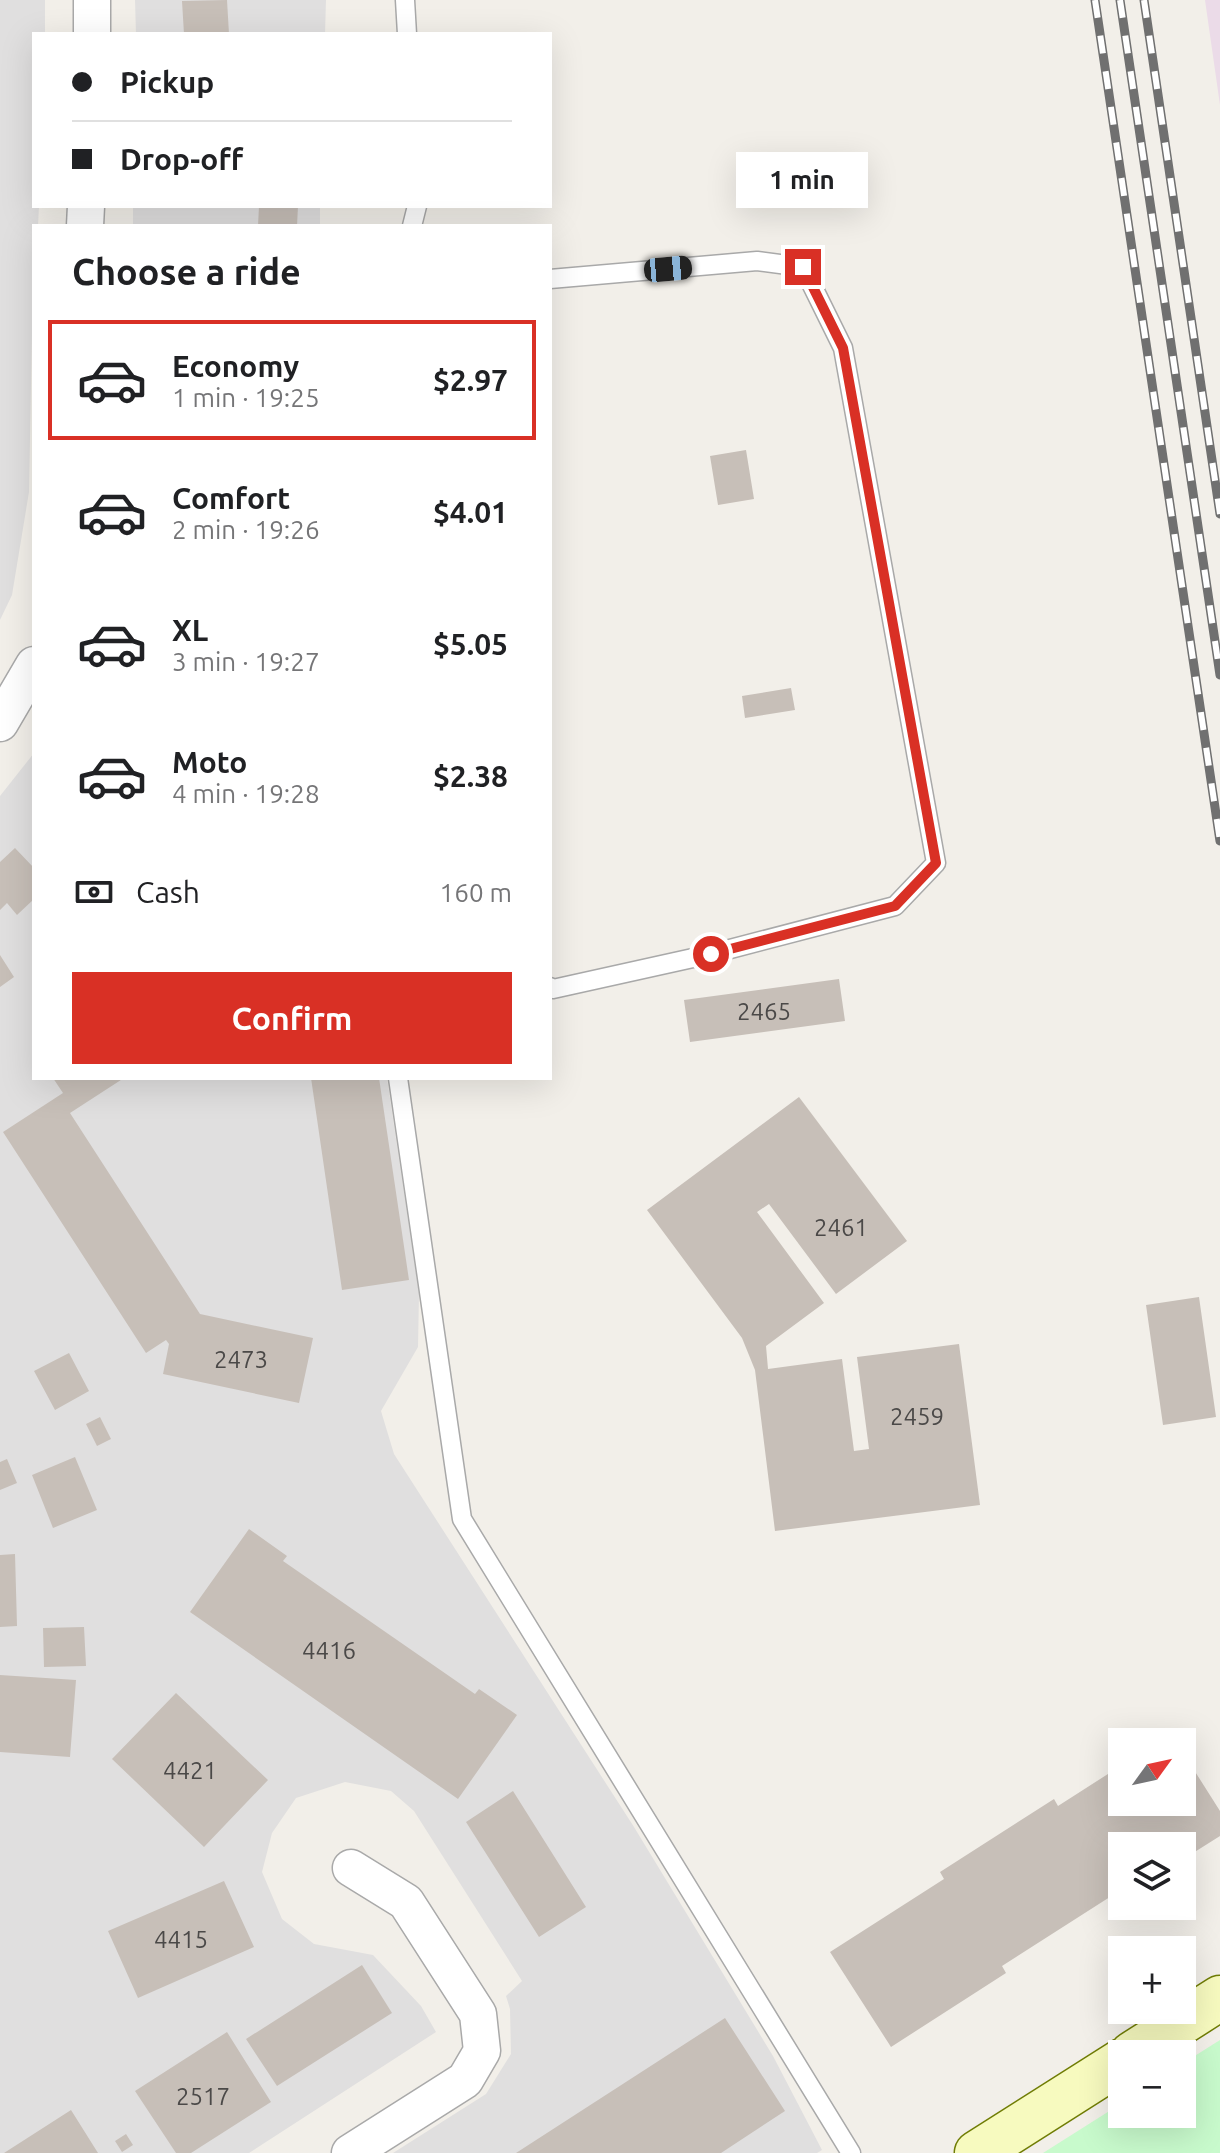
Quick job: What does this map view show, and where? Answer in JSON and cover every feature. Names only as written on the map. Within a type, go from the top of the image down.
[{"type":"main road","points":[[1154,2040],[1220,1998]]},
{"type":"main road","points":[[977,2153],[1108,2070]]},
{"type":"street","points":[[92,0],[92,32]]},
{"type":"street","points":[[0,723],[32,668]]},
{"type":"street","points":[[351,1868],[406,1902],[478,2014],[482,2051],[465,2080],[363,2145]]},
{"type":"lane","points":[[405,0],[407,32]]},
{"type":"lane","points":[[552,279],[757,261],[803,267],[843,348],[936,863],[895,906],[711,954],[552,988]]},
{"type":"lane","points":[[398,1080],[462,1519],[851,2153]]},
{"type":"shaded area","points":[[0,0],[45,0],[45,32],[32,32],[32,208],[39,208],[38,224],[32,224],[29,492],[12,595],[0,620]]},
{"type":"shaded area","points":[[135,0],[326,0],[325,32],[136,32]]},
{"type":"shaded area","points":[[1205,0],[1220,0],[1220,105]]},
{"type":"shaded area","points":[[133,208],[320,208],[320,224],[133,224]]},
{"type":"shaded area","points":[[32,756],[32,1080],[387,1080],[419,1294],[418,1347],[381,1411],[394,1454],[634,1827],[773,2056],[822,2150],[817,2153],[393,2153],[486,2094],[511,2054],[510,2009],[506,1996],[522,1981],[414,1811],[391,1791],[345,1782],[296,1798],[272,1833],[262,1872],[282,1919],[314,1944],[373,1955],[421,2006],[436,2032],[249,2153],[0,2153],[0,796]]},
{"type":"green space","points":[[1220,2040],[1220,2153],[1043,2153],[1108,2112],[1108,2128],[1196,2128],[1196,2055]]},
{"type":"building","points":[[227,0],[229,32],[184,32],[182,1]]},
{"type":"building","points":[[259,208],[298,208],[297,224],[258,224]]},
{"type":"building","points":[[746,450],[754,499],[718,505],[710,456]]},
{"type":"building","points":[[791,688],[795,710],[745,718],[742,696]]},
{"type":"building","points":[[15,848],[32,866],[32,901],[17,915],[7,903],[0,910],[0,862]]},
{"type":"building","points":[[0,955],[14,977],[0,987]]},
{"type":"building","points":[[839,979],[845,1021],[690,1042],[684,1000]]},
{"type":"building","points":[[54,1080],[121,1080],[70,1113],[200,1314],[313,1338],[299,1403],[163,1374],[169,1344],[166,1340],[146,1353],[3,1132],[63,1093]]},
{"type":"building","points":[[311,1080],[379,1080],[409,1280],[342,1290]]},
{"type":"building","points":[[799,1097],[907,1241],[836,1294],[769,1204],[757,1212],[824,1303],[766,1346],[768,1369],[842,1359],[854,1451],[869,1449],[857,1357],[959,1344],[980,1505],[775,1531],[755,1370],[742,1338],[647,1210]]},
{"type":"building","points":[[1199,1297],[1216,1417],[1163,1425],[1146,1305]]},
{"type":"building","points":[[69,1353],[89,1391],[55,1410],[34,1371]]},
{"type":"building","points":[[100,1417],[111,1439],[97,1446],[86,1424]]},
{"type":"building","points":[[75,1457],[97,1510],[53,1528],[32,1475]]},
{"type":"building","points":[[7,1459],[17,1483],[0,1490],[0,1462]]},
{"type":"building","points":[[249,1529],[287,1556],[283,1561],[475,1694],[479,1689],[517,1715],[458,1799],[190,1612]]},
{"type":"building","points":[[15,1554],[17,1626],[0,1627],[0,1555]]},
{"type":"building","points":[[84,1627],[86,1666],[44,1667],[43,1628]]},
{"type":"building","points":[[0,1675],[76,1680],[70,1757],[0,1752]]},
{"type":"building","points":[[176,1693],[268,1780],[204,1847],[112,1759]]},
{"type":"building","points":[[1196,1773],[1220,1811],[1220,1836],[1196,1851],[1196,1832],[1108,1832],[1108,1898],[1002,1966],[1006,1973],[891,2047],[830,1952],[944,1879],[940,1872],[1054,1799],[1058,1806],[1108,1774],[1108,1816],[1196,1816]]},
{"type":"building","points":[[513,1791],[586,1907],[539,1937],[466,1822]]},
{"type":"building","points":[[224,1881],[254,1947],[138,1998],[108,1931]]},
{"type":"building","points":[[362,1965],[392,2013],[277,2086],[246,2039]]},
{"type":"building","points":[[725,2018],[785,2111],[721,2153],[516,2153]]},
{"type":"building","points":[[227,2032],[271,2102],[191,2153],[176,2153],[135,2091]]},
{"type":"building","points":[[71,2110],[98,2153],[4,2153]]},
{"type":"building","points":[[126,2134],[133,2145],[122,2152],[115,2141]]},
{"type":"railway","points":[[1095,0],[1220,841]]},
{"type":"railway","points":[[1120,0],[1220,675]]},
{"type":"railway","points":[[1144,0],[1220,514]]},
{"type":"route","points":[[711,954],[895,906],[936,863],[843,348],[803,267]]}]
